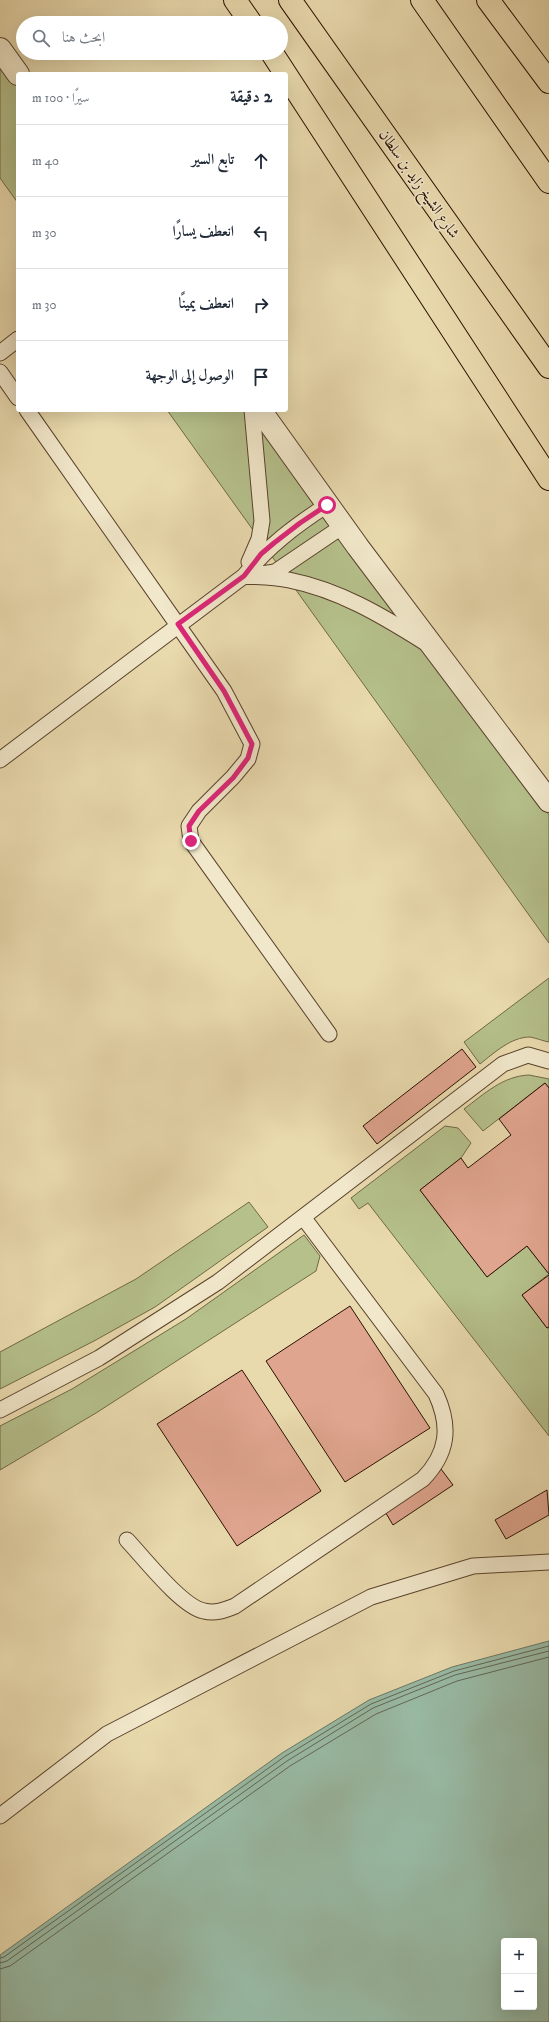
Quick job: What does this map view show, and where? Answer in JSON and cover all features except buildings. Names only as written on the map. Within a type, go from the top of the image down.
[{"type":"main road","points":[[235,0],[246,16]]},
{"type":"main road","name":"شارع الشيخ زايد بن سلطان","points":[[290,0],[549,367]]},
{"type":"main road","points":[[422,0],[549,182]]},
{"type":"main road","points":[[488,0],[549,82]]},
{"type":"main road","points":[[277,60],[284,72]]},
{"type":"main road","points":[[288,78],[549,479]]},
{"type":"street","points":[[0,49],[17,72]]},
{"type":"street","points":[[261,412],[327,505],[549,801]]},
{"type":"lane","points":[[0,353],[16,341]]},
{"type":"lane","points":[[0,372],[16,395]]},
{"type":"lane","points":[[28,412],[224,691],[252,744],[248,758],[233,778],[199,811],[189,826],[191,841],[329,1034]]},
{"type":"lane","points":[[244,576],[259,539],[262,521],[252,412]]},
{"type":"lane","points":[[0,760],[178,624],[244,576],[261,554],[300,523],[327,505]]},
{"type":"lane","points":[[244,576],[275,572],[343,526]]},
{"type":"lane","points":[[244,576],[289,580],[323,589],[351,599],[383,616],[432,646]]},
{"type":"lane","points":[[0,1410],[99,1358],[218,1282],[503,1064],[528,1055],[549,1061]]},
{"type":"lane","points":[[127,1540],[186,1603],[205,1612],[225,1610],[241,1602],[422,1479],[439,1458],[446,1433],[445,1419],[436,1394],[303,1217]]},
{"type":"lane","points":[[0,1816],[107,1734],[371,1597],[473,1566],[549,1562]]},
{"type":"shaded area","points":[[0,59],[16,81],[16,200],[0,178]]},
{"type":"shaded area","points":[[168,412],[256,412],[549,815],[549,943]]},
{"type":"shaded area","points":[[549,978],[549,1042],[530,1037],[516,1040],[503,1046],[480,1064],[464,1042]]},
{"type":"shaded area","points":[[529,1075],[549,1079],[549,1088],[545,1083],[483,1131],[464,1109],[502,1082],[520,1076]]},
{"type":"shaded area","points":[[445,1126],[458,1128],[471,1143],[461,1158],[420,1190],[487,1277],[527,1246],[549,1274],[522,1295],[547,1328],[549,1327],[549,1436],[368,1203],[359,1209],[351,1198]]},
{"type":"shaded area","points":[[249,1202],[268,1227],[155,1307],[94,1341],[0,1389],[0,1352],[136,1279]]},
{"type":"shaded area","points":[[304,1235],[320,1256],[316,1271],[96,1413],[0,1470],[0,1426],[72,1389],[186,1319]]},
{"type":"water","points":[[549,1641],[549,2022],[0,2022],[0,1955],[282,1753],[369,1700],[452,1667]]},
{"type":"route","points":[[191,841],[189,826],[199,811],[233,778],[248,758],[252,744],[224,691],[178,624],[244,576],[261,554],[300,523],[327,505]]}]
